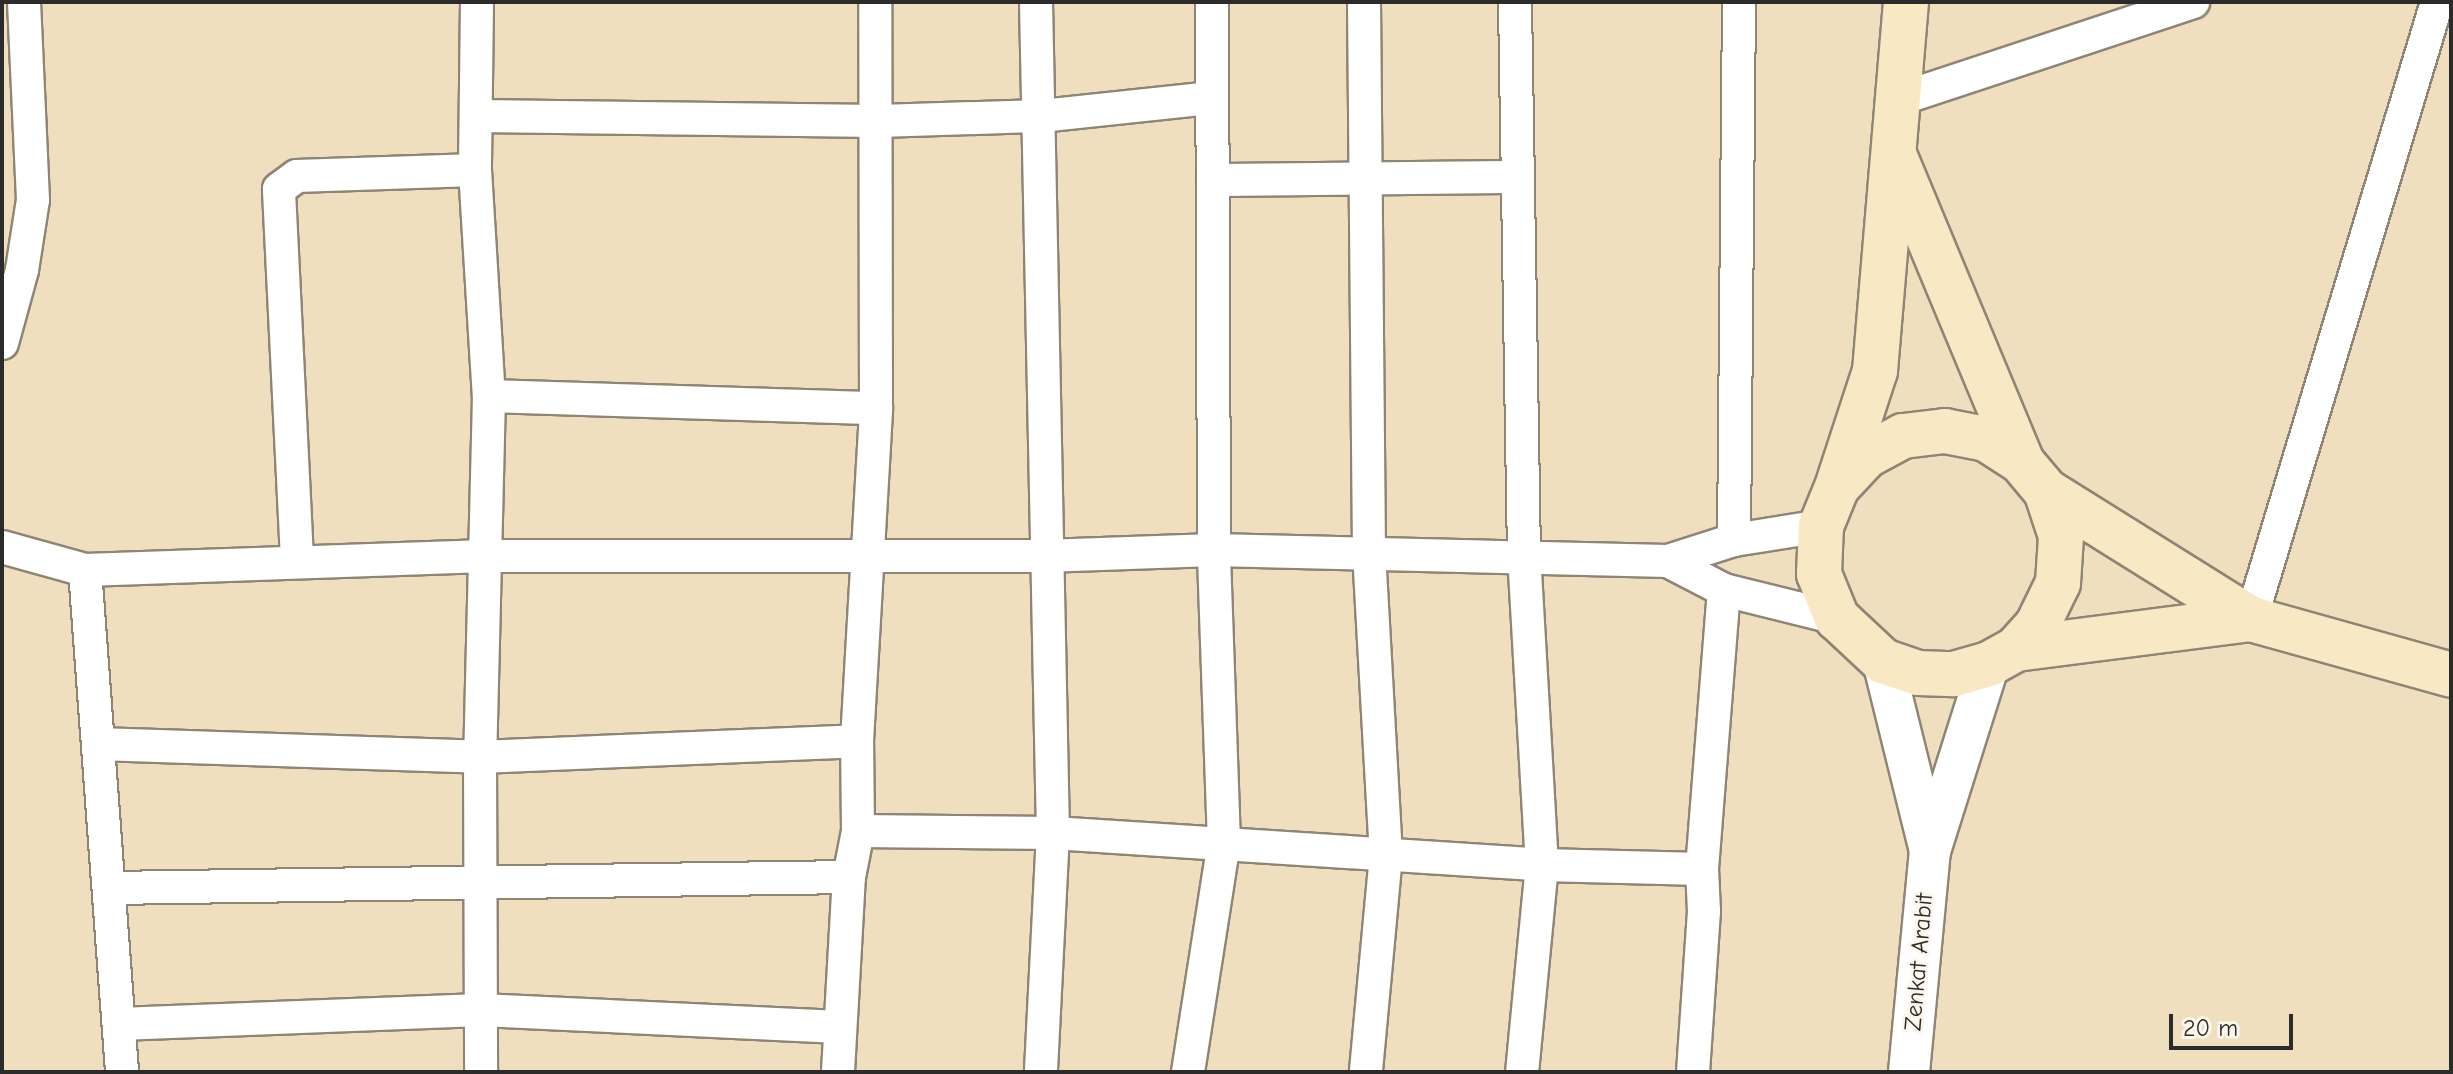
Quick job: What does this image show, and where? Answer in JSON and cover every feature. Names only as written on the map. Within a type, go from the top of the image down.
[{"type":"main road","points":[[1906,2],[1891,147],[1875,371],[1829,507],[1819,574],[1837,618],[1883,661],[1918,673],[1954,674],[2002,656],[2251,619]]},
{"type":"main road","points":[[1891,147],[2061,536],[2058,583],[2037,626],[2002,656]]},
{"type":"main road","points":[[1829,507],[1866,456],[1917,434],[1945,431],[1986,439],[2034,476],[2251,619],[2451,675]]},
{"type":"street","points":[[2,343],[22,270],[33,200],[24,2]]},
{"type":"street","points":[[477,2],[475,170],[489,396],[480,757],[481,1072]]},
{"type":"street","points":[[838,1072],[849,877],[858,831],[857,741],[876,408],[879,121],[875,2]]},
{"type":"street","points":[[1036,2],[1042,116],[1044,556],[1053,833],[1041,1072]]},
{"type":"street","points":[[1188,1072],[1224,843],[1214,550],[1212,2]]},
{"type":"street","points":[[1364,2],[1369,552],[1386,855],[1366,1072]]},
{"type":"street","points":[[1515,2],[1515,177],[1524,554],[1542,865],[1522,1072]]},
{"type":"street","points":[[1734,540],[1739,2]]},
{"type":"street","points":[[1897,100],[2193,2]]},
{"type":"street","points":[[2251,619],[2437,2]]},
{"type":"street","points":[[477,116],[879,121],[1042,116],[1210,98]]},
{"type":"street","points":[[297,559],[279,189],[297,176],[475,170]]},
{"type":"street","points":[[1213,180],[1515,177]]},
{"type":"street","points":[[489,396],[876,408]]},
{"type":"street","points":[[2,547],[85,570],[297,559],[1044,556],[1214,550],[1524,554],[1668,561],[1829,507]]},
{"type":"street","points":[[1668,561],[1724,590],[1837,618]]},
{"type":"street","points":[[85,570],[122,1072]]},
{"type":"street","points":[[1693,1072],[1704,911],[1702,869],[1724,590]]},
{"type":"street","points":[[1930,851],[2002,656]]},
{"type":"street","points":[[1883,661],[1930,851]]},
{"type":"street","points":[[98,744],[480,757],[857,741]]},
{"type":"street","points":[[858,831],[1053,833],[1542,865],[1702,869]]},
{"type":"street","name":"Zenkat Arabit","points":[[1909,1072],[1930,851]]},
{"type":"street","points":[[109,888],[849,877]]},
{"type":"street","points":[[119,1024],[481,1010],[840,1027]]}]
